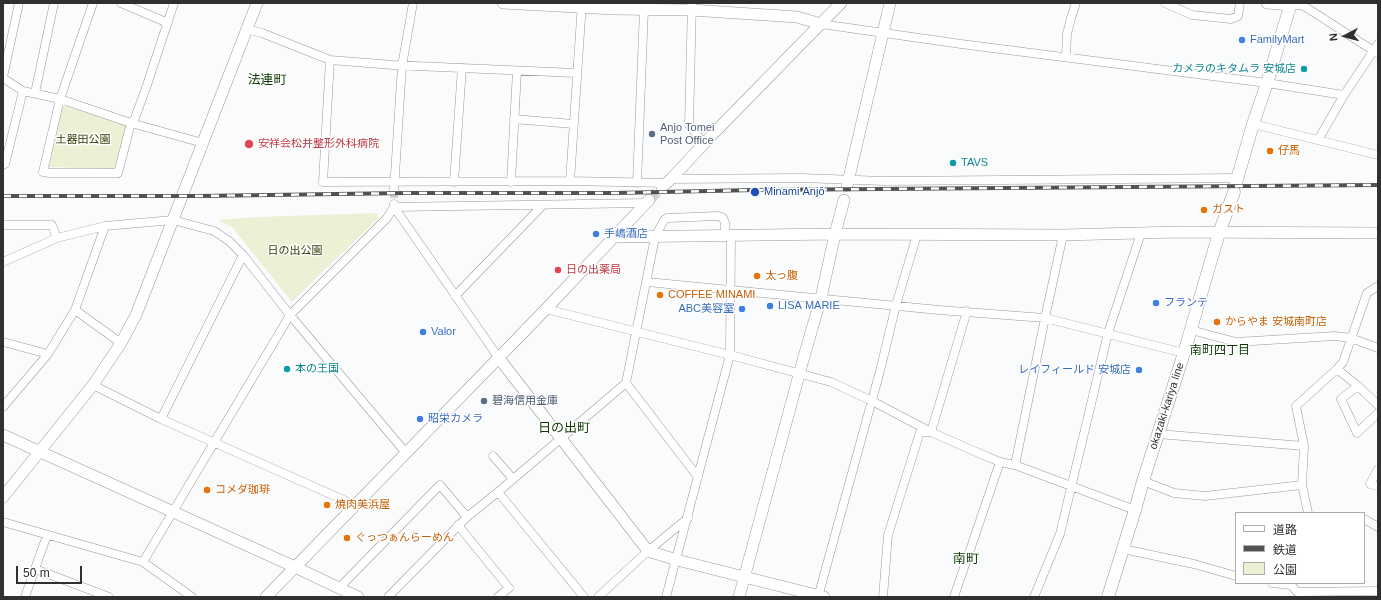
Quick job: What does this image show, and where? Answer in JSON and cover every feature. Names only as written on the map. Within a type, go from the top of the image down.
[{"type":"main road","name":"okazaki-kariya line","points":[[1108,597],[1184,353],[1219,233],[1236,184],[1253,124],[1267,83],[1289,4]]},
{"type":"street","points":[[19,3],[3,77],[23,91],[60,99],[131,123],[203,143]]},
{"type":"street","points":[[34,94],[54,3]]},
{"type":"street","points":[[92,3],[60,99],[43,172],[118,173],[131,123],[135,118],[140,105],[174,3]]},
{"type":"street","points":[[121,3],[168,22]]},
{"type":"street","points":[[3,497],[93,384],[121,343],[136,315],[256,3]]},
{"type":"street","points":[[394,186],[402,66],[413,3]]},
{"type":"street","points":[[503,3],[582,5],[614,9],[691,6],[797,17],[821,24],[961,44],[1267,83],[1344,95]]},
{"type":"street","points":[[667,183],[841,3]]},
{"type":"street","points":[[848,183],[890,3]]},
{"type":"street","points":[[1066,57],[1067,34],[1076,3]]},
{"type":"street","points":[[1165,3],[1192,15],[1231,19],[1238,16],[1240,3]]},
{"type":"street","points":[[1267,3],[1301,5],[1376,50],[1344,95],[1318,140]]},
{"type":"street","points":[[570,181],[576,73],[582,5]]},
{"type":"street","points":[[691,6],[689,125],[704,143]]},
{"type":"street","points":[[638,183],[644,9]]},
{"type":"street","points":[[246,29],[330,60],[402,66],[576,73]]},
{"type":"street","points":[[330,60],[323,182],[394,186],[454,182],[570,181],[667,183],[801,178],[848,183],[884,181],[1236,184]]},
{"type":"street","points":[[454,182],[462,68]]},
{"type":"street","points":[[511,182],[517,71]]},
{"type":"street","points":[[3,165],[5,164],[23,91]]},
{"type":"street","points":[[514,120],[574,124]]},
{"type":"street","points":[[1253,124],[1378,155]]},
{"type":"street","points":[[739,597],[821,298],[844,200]]},
{"type":"street","points":[[394,205],[542,206],[647,202]]},
{"type":"street","points":[[266,597],[546,309],[647,202]]},
{"type":"street","points":[[394,205],[498,357],[648,551],[677,560],[745,576],[820,597],[896,305],[917,235]]},
{"type":"street","points":[[143,562],[290,315],[382,223],[394,205]]},
{"type":"street","points":[[455,296],[542,206]]},
{"type":"street","points":[[388,597],[466,517],[498,492],[626,383],[655,237],[660,225],[667,218],[718,216],[723,218],[728,236],[731,291],[730,355],[666,597]]},
{"type":"street","points":[[3,262],[57,238],[105,226],[173,220],[214,231],[229,241],[242,255],[290,315],[406,453]]},
{"type":"street","points":[[3,226],[52,225],[57,238]]},
{"type":"street","points":[[3,407],[48,354],[75,310],[105,226]]},
{"type":"street","points":[[614,237],[835,234],[1063,235],[1141,233],[1378,233]]},
{"type":"street","points":[[1034,597],[1060,534],[1108,333],[1141,233]]},
{"type":"street","points":[[1015,465],[1063,235]]},
{"type":"street","points":[[161,418],[242,255]]},
{"type":"street","points":[[647,282],[939,310],[1045,318],[1184,353]]},
{"type":"street","points":[[1308,512],[1302,486],[1304,446],[1296,406],[1343,362],[1367,293],[1378,286]]},
{"type":"street","points":[[546,309],[614,325],[831,382],[872,401],[930,432],[1000,462],[1015,465],[1135,510]]},
{"type":"street","points":[[75,310],[121,343]]},
{"type":"street","points":[[930,432],[967,311]]},
{"type":"street","points":[[1191,330],[1236,342],[1335,336],[1351,338],[1378,348]]},
{"type":"street","points":[[3,342],[48,354]]},
{"type":"street","points":[[1337,369],[1378,405]]},
{"type":"street","points":[[626,383],[698,477]]},
{"type":"street","points":[[93,384],[161,418],[355,505]]},
{"type":"street","points":[[1358,386],[1341,399],[1357,433],[1378,413]]},
{"type":"street","points":[[883,597],[888,535],[920,432],[930,432]]},
{"type":"street","points":[[1158,434],[1304,446]]},
{"type":"street","points":[[3,436],[295,567],[358,597]]},
{"type":"street","points":[[493,456],[513,479]]},
{"type":"street","points":[[954,597],[1000,462]]},
{"type":"street","points":[[1378,469],[1370,484],[1378,486]]},
{"type":"street","points":[[1143,481],[1174,493],[1205,496],[1302,486]]},
{"type":"street","points":[[339,588],[440,485],[466,517]]},
{"type":"street","points":[[498,492],[584,597]]},
{"type":"street","points":[[598,597],[648,551],[688,518]]},
{"type":"street","points":[[1365,520],[1378,527]]},
{"type":"street","points":[[3,522],[143,562],[192,597]]},
{"type":"street","points":[[458,525],[509,588],[498,597]]},
{"type":"street","points":[[25,597],[47,535]]},
{"type":"street","points":[[1123,549],[1194,564],[1235,576]]},
{"type":"street","points":[[35,569],[109,597]]},
{"type":"street","points":[[1282,584],[1291,585],[1296,594]]},
{"type":"street","points":[[1296,594],[1298,584]]},
{"type":"street","points":[[1296,594],[1378,591]]},
{"type":"green space","name":"土器田公園","points":[[64,106],[124,124],[126,128],[114,169],[49,167],[61,109]]},
{"type":"green space","name":"日の出公園","points":[[377,213],[379,218],[292,302],[232,227],[218,220],[257,217]]},
{"type":"tunnel","points":[[649,200],[662,187]]},
{"type":"tunnel","points":[[394,190],[394,202]]},
{"type":"railway","points":[[3,196],[616,193],[755,190],[1378,185]]},
{"type":"place","name":"FamilyMart","points":[[1242,40]]},
{"type":"place","name":"カメラのキタムラ 安城店","points":[[1304,69]]},
{"type":"place","name":"Anjo Tomei Post Office","points":[[652,134]]},
{"type":"place","name":"安祥会松井整形外科病院","points":[[249,144]]},
{"type":"place","name":"仔馬","points":[[1270,151]]},
{"type":"place","name":"TAVS","points":[[953,163]]},
{"type":"place","name":"Minami Anjō","points":[[755,192]]},
{"type":"place","name":"ガスト","points":[[1204,210]]},
{"type":"place","name":"手嶋酒店","points":[[596,234]]},
{"type":"place","name":"日の出薬局","points":[[558,270]]},
{"type":"place","name":"太っ腹","points":[[757,276]]},
{"type":"place","name":"COFFEE MINAMI","points":[[660,295]]},
{"type":"place","name":"フランテ","points":[[1156,303]]},
{"type":"place","name":"LISA MARIE","points":[[770,306]]},
{"type":"place","name":"ABC美容室","points":[[742,309]]},
{"type":"place","name":"からやま 安城南町店","points":[[1217,322]]},
{"type":"place","name":"Valor","points":[[423,332]]},
{"type":"place","name":"本の王国","points":[[287,369]]},
{"type":"place","name":"レイフィールド 安城店","points":[[1139,370]]},
{"type":"place","name":"碧海信用金庫","points":[[484,401]]},
{"type":"place","name":"昭栄カメラ","points":[[420,419]]},
{"type":"place","name":"コメダ珈琲","points":[[207,490]]},
{"type":"place","name":"焼肉美浜屋","points":[[327,505]]},
{"type":"place","name":"ぐっつぁんらーめん","points":[[347,538]]},
{"type":"district","name":"法連町","points":[[267,80]]},
{"type":"district","name":"南町四丁目","points":[[1220,351]]},
{"type":"district","name":"日の出町","points":[[564,428]]},
{"type":"district","name":"南町","points":[[966,559]]}]
